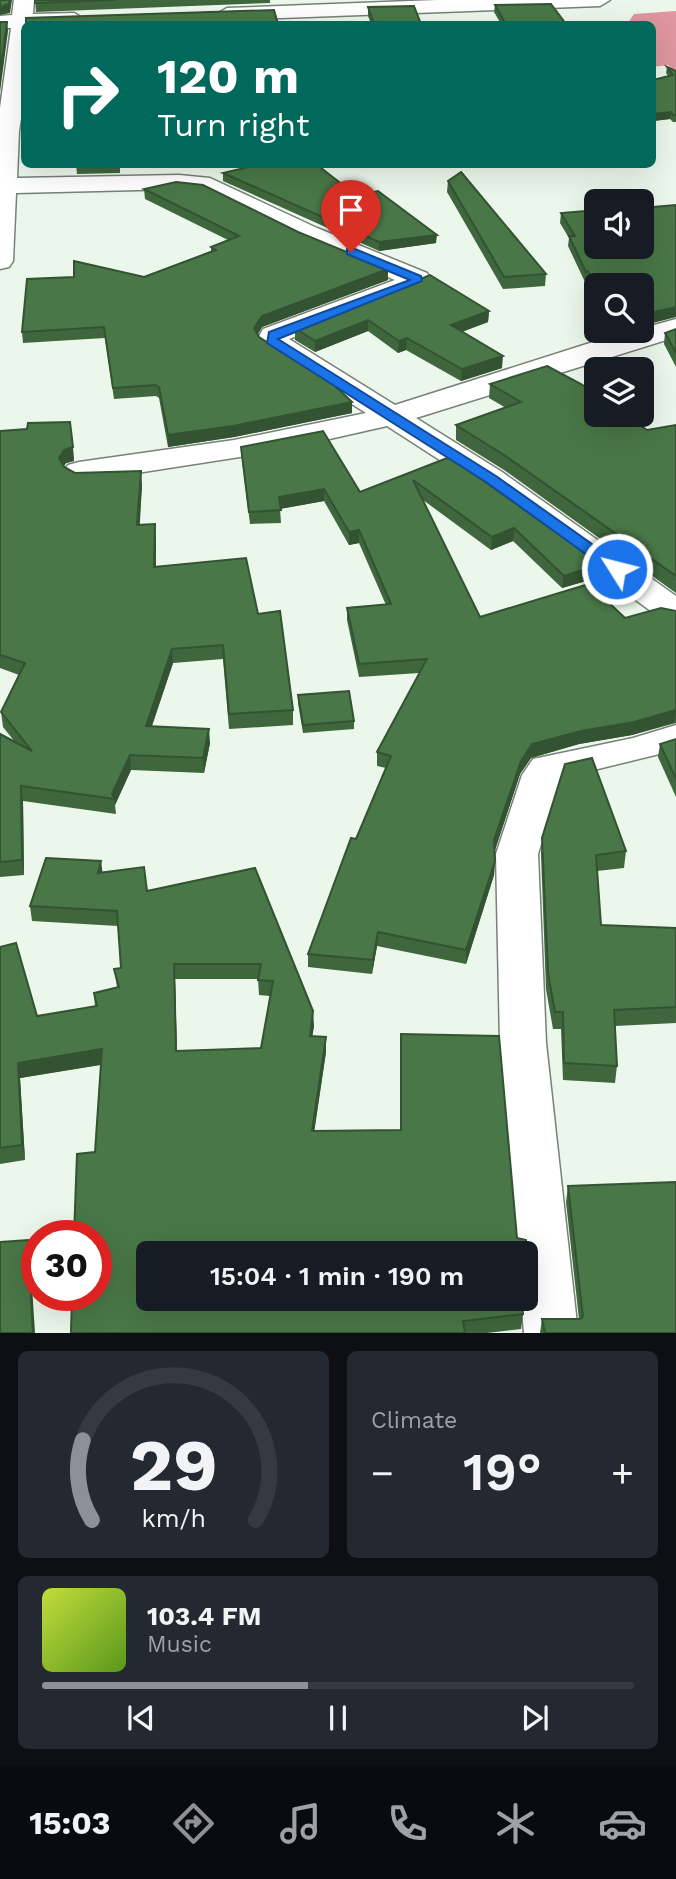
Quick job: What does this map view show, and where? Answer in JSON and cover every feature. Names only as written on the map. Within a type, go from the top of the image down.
[{"type":"street","points":[[203,14],[600,0]]},
{"type":"street","points":[[481,4],[491,21]]},
{"type":"street","points":[[0,261],[4,131],[14,80],[15,14],[91,19]]},
{"type":"street","points":[[2,193],[179,182],[210,185],[308,234],[417,278],[416,281],[273,335],[271,340],[491,479],[676,612]]},
{"type":"street","points":[[79,472],[216,454],[389,417],[613,342],[676,328]]},
{"type":"street","points":[[551,1333],[523,1043],[517,854],[542,775],[547,768],[639,749],[676,737]]},
{"type":"shaded area","points":[[676,11],[676,73],[668,65],[656,67],[656,21],[629,21],[634,14]]},
{"type":"building","points":[[0,0],[10,0],[9,4],[0,7]]},
{"type":"building","points":[[35,0],[115,0],[35,3]]},
{"type":"building","points":[[551,4],[564,21],[504,21],[495,5]]},
{"type":"building","points":[[414,6],[420,21],[373,21],[368,7]]},
{"type":"building","points":[[274,10],[277,21],[26,21],[26,18]]},
{"type":"building","points":[[0,22],[7,22],[0,76]]},
{"type":"building","points":[[667,67],[676,71],[676,115],[671,112],[656,114],[656,79],[673,75]]},
{"type":"building","points":[[244,168],[321,168],[357,196],[378,191],[437,235],[379,242],[223,173]]},
{"type":"building","points":[[461,172],[546,274],[504,277],[448,181]]},
{"type":"building","points":[[176,182],[203,185],[298,232],[388,269],[262,316],[254,328],[259,337],[333,384],[352,402],[233,426],[168,435],[159,387],[113,388],[104,327],[22,332],[27,279],[74,277],[74,261],[144,277],[216,250],[211,247],[239,236],[144,189]]},
{"type":"building","points":[[676,205],[676,307],[654,312],[654,273],[586,272],[569,236],[575,236],[561,213],[584,211],[584,259],[654,259],[654,207]]},
{"type":"building","points":[[430,275],[489,311],[451,325],[503,356],[462,369],[407,338],[399,341],[368,320],[315,341],[295,328]]},
{"type":"building","points":[[676,329],[676,353],[665,333]]},
{"type":"building","points":[[547,366],[584,386],[584,427],[643,427],[647,430],[676,425],[676,576],[504,455],[456,425],[521,402],[490,384]]},
{"type":"building","points":[[70,422],[73,447],[64,450],[59,458],[64,467],[75,473],[141,471],[137,525],[155,524],[154,567],[246,558],[258,614],[280,611],[293,710],[229,714],[223,645],[172,649],[146,726],[209,729],[203,758],[130,755],[112,794],[115,799],[21,786],[22,860],[0,862],[0,734],[32,751],[1,712],[25,663],[0,655],[0,431],[27,429],[28,423]]},
{"type":"building","points":[[323,431],[360,492],[450,457],[601,564],[564,576],[514,528],[492,537],[413,480],[480,617],[589,584],[625,618],[661,608],[676,611],[676,710],[532,744],[521,761],[494,840],[495,861],[466,950],[378,932],[373,960],[308,954],[351,838],[356,839],[391,756],[377,752],[427,659],[359,664],[347,608],[391,604],[359,530],[349,532],[324,489],[279,497],[281,510],[249,512],[241,447]]},
{"type":"building","points":[[349,691],[354,721],[303,725],[298,695]]},
{"type":"building","points":[[676,739],[676,779],[660,744]]},
{"type":"building","points":[[592,758],[626,851],[596,855],[601,925],[676,928],[676,1007],[614,1010],[617,1066],[564,1063],[563,1012],[555,1012],[548,973],[542,838],[565,764]]},
{"type":"building","points":[[46,858],[101,861],[98,873],[144,867],[147,891],[255,868],[313,1011],[310,1036],[326,1037],[312,1131],[401,1130],[401,1034],[499,1036],[517,1238],[526,1240],[136,1241],[136,1311],[523,1311],[523,1314],[463,1321],[465,1333],[71,1333],[72,1311],[112,1311],[112,1220],[75,1220],[77,1154],[95,1152],[102,1049],[18,1063],[22,1145],[0,1148],[0,947],[16,943],[37,1016],[97,1006],[94,993],[119,987],[114,969],[121,968],[117,911],[30,906]],"holes":[[[174,964],[261,964],[258,980],[273,981],[261,1048],[176,1051]]]},
{"type":"building","points":[[676,1182],[676,1333],[545,1333],[542,1319],[583,1317],[568,1186]]},
{"type":"building","points":[[21,1240],[21,1311],[32,1311],[33,1333],[0,1333],[0,1242]]},
{"type":"route","points":[[351,252],[417,278],[416,281],[273,335],[271,340],[491,479],[617,569]]}]
